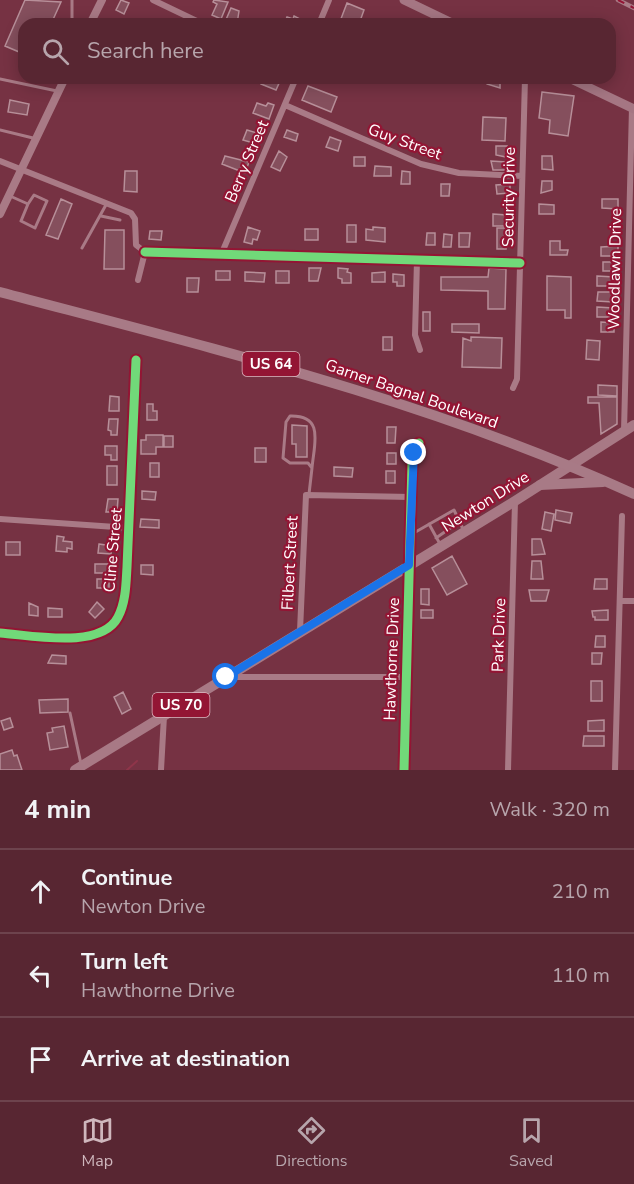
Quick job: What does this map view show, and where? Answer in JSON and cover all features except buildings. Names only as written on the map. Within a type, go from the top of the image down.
[{"type":"highway","name":"Garner Bagnal Boulevard","points":[[0,292],[352,387],[460,423],[571,465],[634,494]]},
{"type":"highway","points":[[540,485],[608,482]]},
{"type":"main road","points":[[404,0],[442,18]]},
{"type":"main road","points":[[582,84],[633,108]]},
{"type":"main road","name":"Newton Drive","points":[[78,768],[409,565],[462,527],[515,501],[629,428]]},
{"type":"street","points":[[93,18],[102,0]]},
{"type":"street","points":[[153,0],[190,18]]},
{"type":"street","points":[[322,18],[329,0]]},
{"type":"street","points":[[0,214],[62,84]]},
{"type":"street","name":"Berry Street","points":[[221,255],[294,84]]},
{"type":"street","name":"Security Drive","points":[[513,388],[517,378],[525,84]]},
{"type":"street","name":"Guy Street","points":[[285,105],[421,164],[459,173],[522,177]]},
{"type":"street","name":"Woodlawn Drive","points":[[629,428],[633,108]]},
{"type":"street","points":[[0,161],[108,201],[131,213],[135,219],[136,245],[146,252],[520,263]]},
{"type":"street","points":[[138,280],[146,252]]},
{"type":"street","points":[[417,260],[415,335],[420,350]]},
{"type":"street","name":"Cline Street","points":[[0,633],[87,637],[113,624],[118,616],[126,589],[136,360]]},
{"type":"street","name":"Hawthorne Drive","points":[[404,770],[412,462],[419,443]]},
{"type":"street","points":[[308,495],[411,497]]},
{"type":"street","name":"Filbert Street","points":[[300,631],[308,495]]},
{"type":"street","name":"Park Drive","points":[[508,770],[515,501]]},
{"type":"street","points":[[615,770],[622,516]]},
{"type":"street","points":[[0,519],[129,528]]},
{"type":"street","points":[[620,601],[634,601]]},
{"type":"street","points":[[226,677],[406,676]]},
{"type":"street","points":[[161,770],[164,716]]},
{"type":"lane","points":[[72,0],[72,18]]},
{"type":"lane","points":[[0,79],[18,83]]},
{"type":"lane","points":[[22,84],[58,92]]},
{"type":"lane","points":[[0,130],[36,138]]},
{"type":"lane","points":[[34,195],[46,201],[35,228],[21,221],[28,204],[34,195]]},
{"type":"lane","points":[[9,196],[28,204]]},
{"type":"lane","points":[[82,248],[108,201]]},
{"type":"lane","points":[[101,216],[120,220]]},
{"type":"lane","points":[[308,495],[312,468],[315,427],[305,418],[290,416],[286,422],[283,458],[290,463],[308,463],[312,468]]},
{"type":"lane","points":[[410,534],[453,510],[462,527]]},
{"type":"lane","points":[[429,524],[439,542]]},
{"type":"lane","points":[[70,713],[78,768]]},
{"type":"waterway","points":[[127,770],[137,761]]},
{"type":"railway","points":[[618,0],[634,8]]},
{"type":"cycle path","points":[[145,252],[520,263]]},
{"type":"cycle path","points":[[0,633],[46,638],[81,637],[97,634],[109,627],[121,611],[126,579],[136,360]]},
{"type":"cycle path","points":[[404,770],[412,462],[419,443]]},
{"type":"route","points":[[226,677],[409,565],[414,453]]}]
